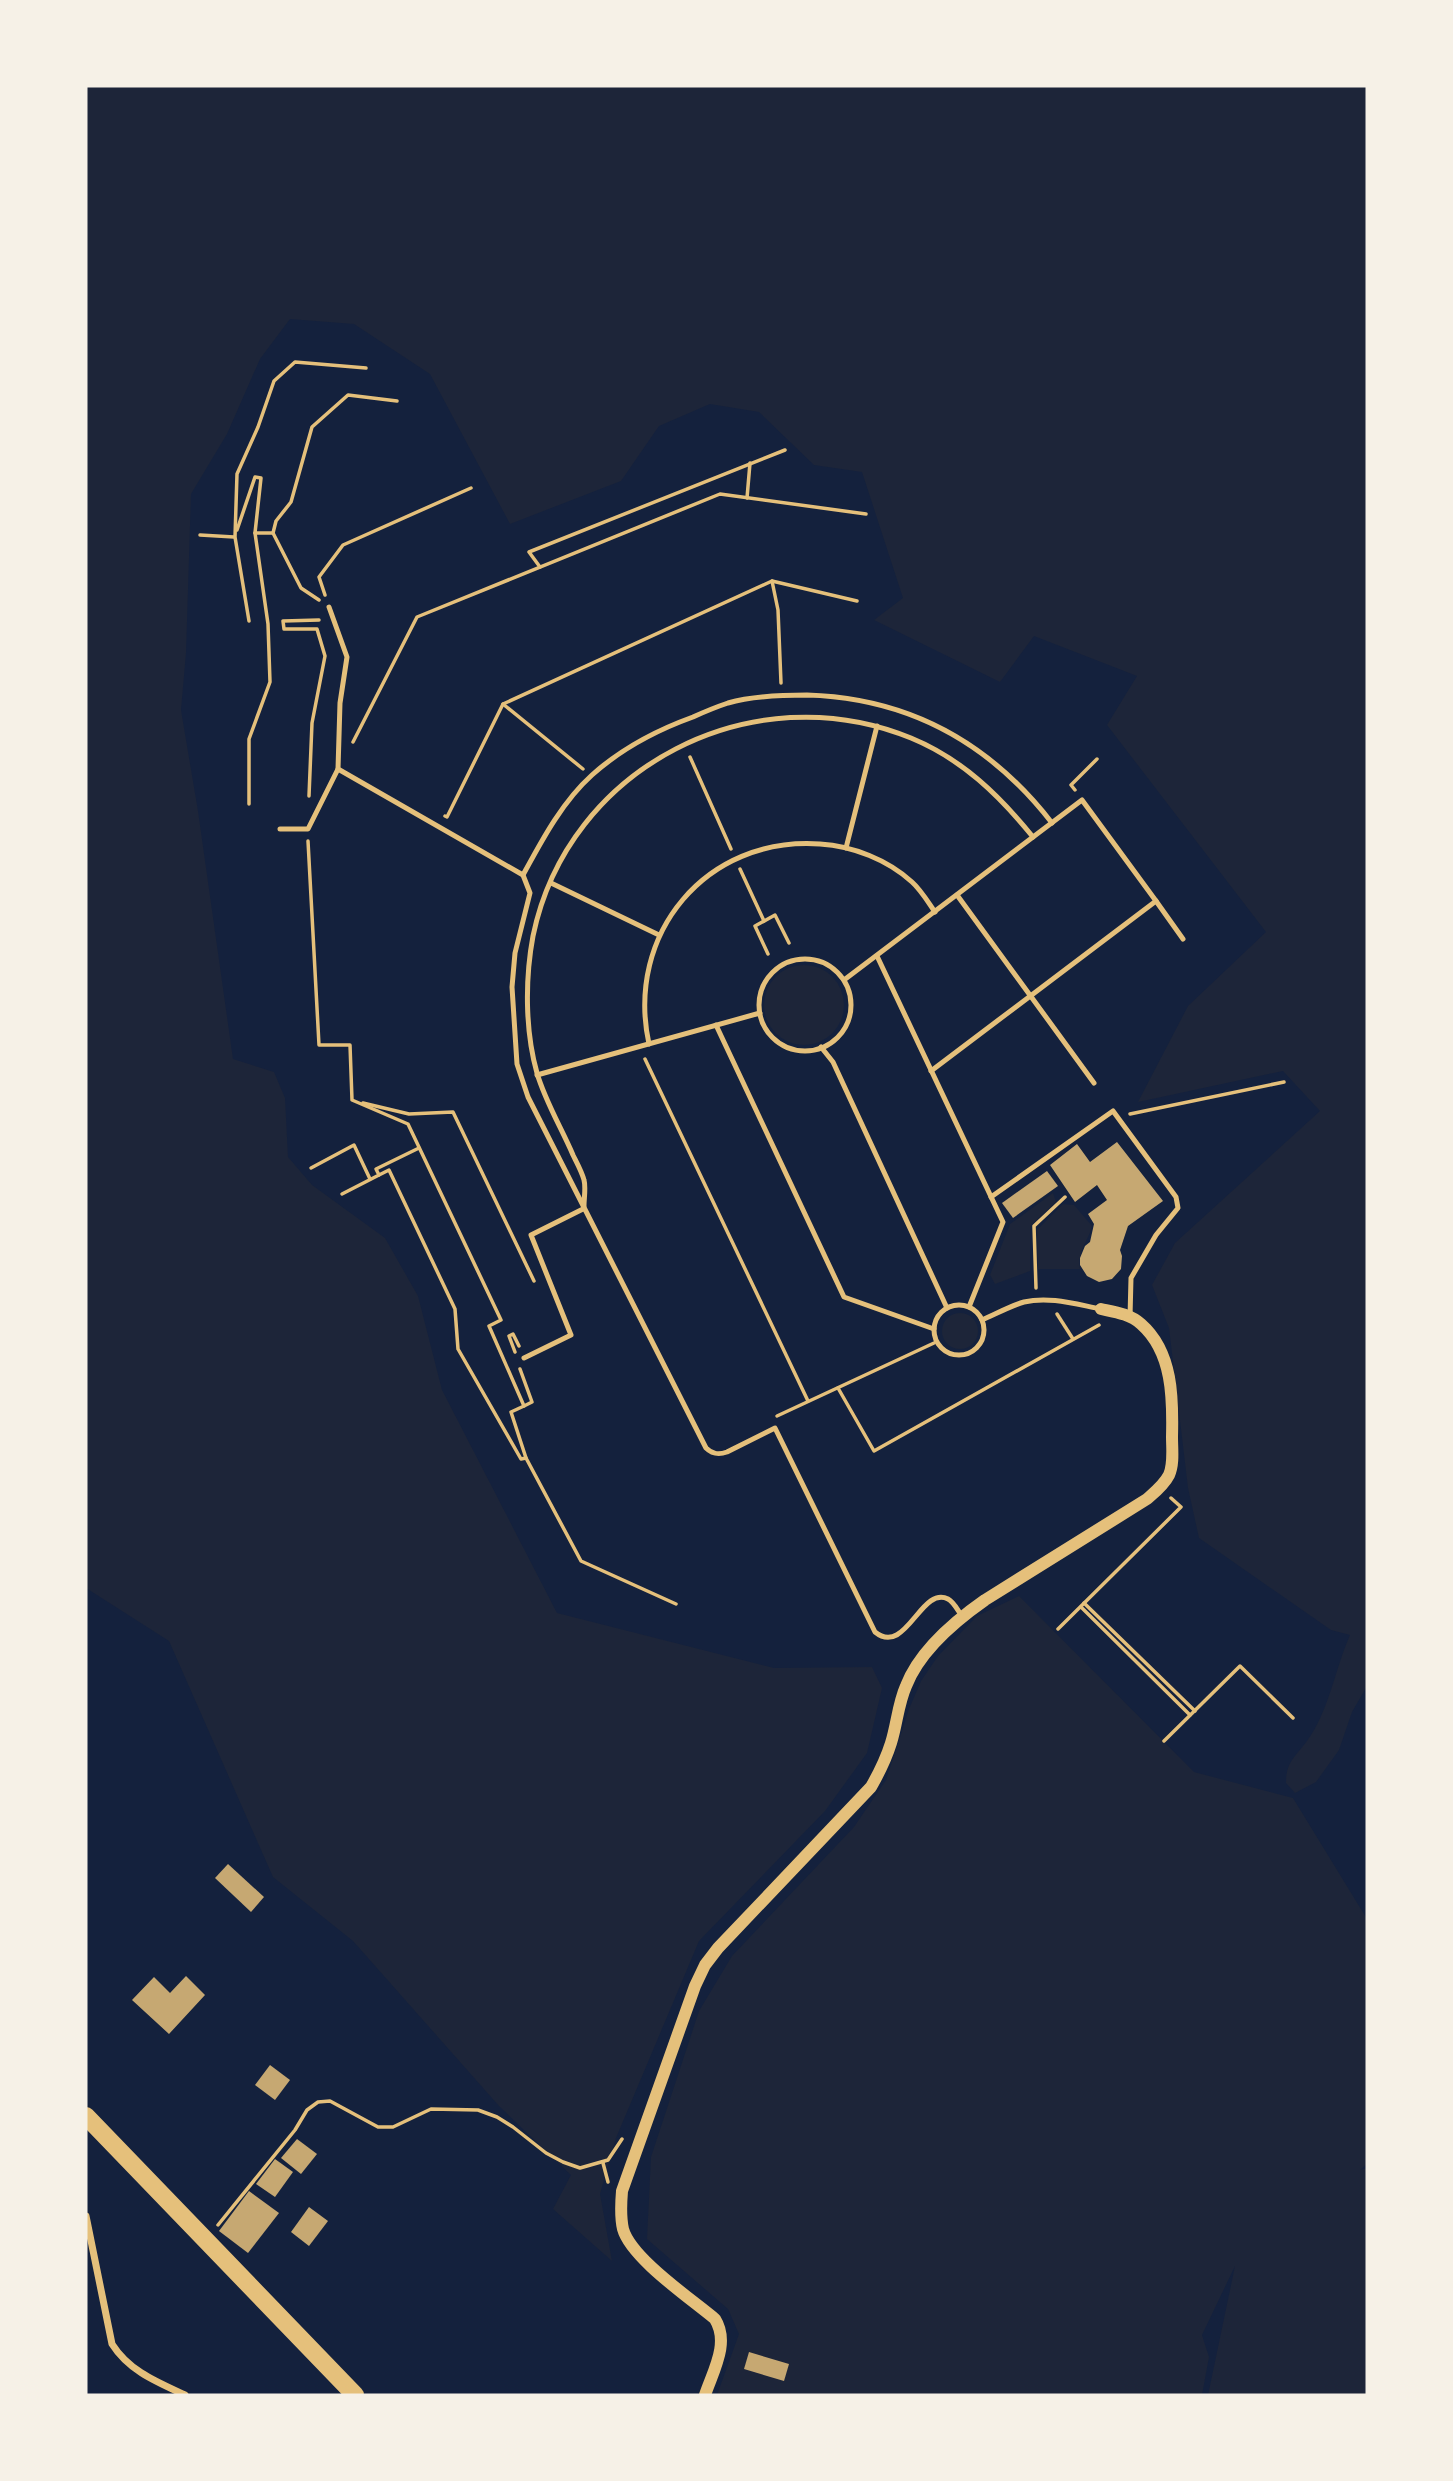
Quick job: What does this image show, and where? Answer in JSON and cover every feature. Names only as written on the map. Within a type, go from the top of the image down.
[{"type":"main road","points":[[86,2116],[355,2395]]},
{"type":"street","points":[[705,2395],[721,2348],[720,2327],[715,2319],[634,2251],[624,2230],[622,2191],[695,1986],[705,1965],[718,1948],[871,1787],[884,1763],[906,1685],[924,1657],[962,1616],[1147,1499],[1164,1483],[1170,1473],[1172,1407],[1166,1364],[1150,1333],[1125,1315],[1101,1309]]},
{"type":"street","points":[[86,2216],[112,2344],[125,2362],[134,2369],[185,2395]]},
{"type":"lane","points":[[280,829],[308,829],[338,769],[340,703],[347,657],[329,607]]},
{"type":"lane","points":[[523,875],[551,824],[591,776],[629,747],[674,724],[729,703],[782,695],[839,696],[893,707],[944,728],[990,758],[1031,795],[1052,823]]},
{"type":"lane","points":[[583,1209],[585,1181],[537,1074],[532,1046],[528,973],[534,936],[558,865],[601,804],[629,778],[684,745],[728,726],[803,716],[840,718],[913,738],[935,750],[977,777],[1004,802],[1032,837]]},
{"type":"lane","points":[[846,848],[877,726]]},
{"type":"lane","points":[[338,769],[523,875],[530,893],[515,953],[512,987],[517,1064],[528,1097],[583,1209],[706,1448],[711,1453],[727,1452],[775,1427],[875,1632],[881,1637],[892,1637],[900,1633],[932,1599],[947,1598],[962,1616]]},
{"type":"lane","points":[[844,980],[1082,800],[1183,939]]},
{"type":"lane","points":[[649,1044],[644,1022],[644,993],[649,963],[659,935],[674,909],[694,887],[735,858],[773,846],[803,843],[846,848],[889,865],[913,883],[935,912]]},
{"type":"lane","points":[[551,883],[659,935]]},
{"type":"lane","points":[[957,895],[1094,1083]]},
{"type":"lane","points":[[931,1071],[1156,901]]},
{"type":"lane","points":[[877,956],[1003,1222],[969,1307]]},
{"type":"lane","points":[[805,959],[816,960],[836,972],[844,980],[850,1002],[846,1024],[831,1042],[808,1050],[782,1045],[764,1026],[760,1013],[759,1002],[766,980],[783,964],[805,959]]},
{"type":"lane","points":[[537,1074],[760,1013]]},
{"type":"lane","points":[[716,1026],[844,1297],[934,1329]]},
{"type":"lane","points":[[821,1047],[832,1062],[947,1308]]},
{"type":"lane","points":[[991,1197],[1114,1111],[1176,1197],[1178,1208],[1156,1235],[1131,1278],[1125,1315]]},
{"type":"lane","points":[[524,1358],[571,1335],[531,1235],[583,1209]]},
{"type":"lane","points":[[982,1320],[1036,1300],[1064,1301],[1101,1309]]},
{"type":"lane","points":[[958,1305],[977,1312],[985,1333],[980,1345],[970,1353],[957,1356],[945,1351],[936,1342],[934,1329],[938,1317],[947,1308],[958,1305]]},
{"type":"path","points":[[249,621],[234,537],[237,474],[258,427],[274,381],[295,362],[366,368]]},
{"type":"path","points":[[329,607],[301,588],[273,533],[276,521],[291,502],[312,427],[348,395],[397,401]]},
{"type":"path","points":[[540,567],[529,552],[785,450]]},
{"type":"path","points":[[747,498],[750,463]]},
{"type":"path","points":[[234,537],[255,477],[261,478],[255,533],[268,624],[270,682],[249,739],[249,804]]},
{"type":"path","points":[[329,607],[319,577],[343,545],[471,488]]},
{"type":"path","points":[[338,769],[417,617],[720,495],[866,514]]},
{"type":"path","points":[[255,533],[273,533]]},
{"type":"path","points":[[200,534],[234,537]]},
{"type":"path","points":[[772,581],[778,610],[782,695]]},
{"type":"path","points":[[420,816],[426,806],[447,817],[502,704],[772,581],[857,601]]},
{"type":"path","points":[[309,799],[312,723],[325,656],[317,629],[284,629],[283,621],[320,620],[329,607]]},
{"type":"path","points":[[502,704],[591,776]]},
{"type":"path","points":[[684,745],[764,921]]},
{"type":"path","points":[[1071,785],[1097,759]]},
{"type":"path","points":[[308,829],[318,1045],[350,1045],[352,1100]]},
{"type":"path","points":[[768,954],[755,926],[775,915],[789,943]]},
{"type":"path","points":[[639,1047],[808,1401]]},
{"type":"path","points":[[1118,1117],[1284,1082]]},
{"type":"path","points":[[352,1100],[408,1124],[501,1320],[489,1326],[524,1406]]},
{"type":"path","points":[[352,1100],[410,1114],[453,1112],[539,1292]]},
{"type":"path","points":[[310,1168],[354,1145],[370,1179]]},
{"type":"path","points":[[379,1175],[376,1169],[419,1147]]},
{"type":"path","points":[[342,1194],[389,1170],[455,1309],[458,1349],[521,1459],[526,1458]]},
{"type":"path","points":[[1065,1197],[1034,1226],[1036,1300],[1038,1313],[1055,1311],[1073,1339]]},
{"type":"path","points":[[838,1388],[874,1451],[1073,1339],[1125,1315]]},
{"type":"path","points":[[524,1358],[513,1334],[509,1336],[532,1402],[511,1412],[526,1458],[581,1561],[676,1605]]},
{"type":"path","points":[[775,1427],[771,1419],[936,1342]]},
{"type":"path","points":[[1058,1629],[1181,1507],[1171,1498]]},
{"type":"path","points":[[1083,1605],[1195,1711]]},
{"type":"path","points":[[1083,1605],[1190,1715]]},
{"type":"path","points":[[1164,1741],[1240,1665],[1293,1718]]},
{"type":"path","points":[[206,2241],[295,2130],[307,2110],[318,2102],[330,2101],[378,2127],[393,2127],[431,2109],[478,2110],[513,2127],[546,2153],[580,2168],[608,2160],[635,2121],[646,2122]]},
{"type":"path","points":[[603,2162],[609,2184]]},
{"type":"shaded area","points":[[86,86],[1367,86],[1367,1686],[1352,1712],[1339,1750],[1316,1782],[1295,1793],[1286,1783],[1288,1770],[1321,1717],[1350,1635],[1331,1630],[1199,1538],[1188,1488],[1169,1328],[1152,1285],[1175,1243],[1320,1111],[1283,1071],[1138,1102],[1188,1006],[1266,932],[1107,725],[1137,676],[1034,636],[1000,682],[874,620],[903,598],[862,472],[814,465],[759,412],[710,404],[659,426],[621,481],[510,524],[430,374],[354,324],[290,319],[260,359],[227,434],[191,494],[186,653],[181,710],[233,1059],[274,1072],[285,1098],[288,1157],[312,1185],[385,1238],[418,1296],[442,1390],[557,1613],[774,1668],[872,1667],[882,1688],[867,1753],[825,1811],[699,1941],[616,2138],[600,2194],[612,2261],[553,2209],[571,2175],[499,2106],[353,1941],[273,1877],[169,1641],[86,1588]]},
{"type":"shaded area","points":[[804,965],[819,968],[832,977],[841,990],[844,1005],[841,1020],[832,1033],[819,1042],[804,1045],[789,1042],[776,1033],[767,1020],[764,1005],[767,990],[776,977],[789,968]]},
{"type":"shaded area","points":[[1053,1193],[1056,1202],[1030,1226],[1030,1271],[995,1284],[990,1275],[1010,1224]]},
{"type":"shaded area","points":[[1063,1204],[1074,1205],[1092,1226],[1081,1252],[1080,1269],[1038,1269],[1037,1230]]},
{"type":"shaded area","points":[[960,1313],[973,1318],[978,1331],[973,1344],[960,1349],[947,1344],[942,1331],[947,1318]]},
{"type":"shaded area","points":[[1019,1596],[1194,1772],[1293,1798],[1367,1919],[1367,2164],[1360,2170],[1367,2168],[1367,2395],[1208,2395],[1235,2266],[1202,2335],[1209,2357],[1202,2395],[717,2395],[739,2334],[728,2309],[647,2239],[651,2157],[699,2011],[732,1956],[854,1827],[886,1780],[909,1709],[921,1681],[938,1656],[977,1616]]},
{"type":"building","points":[[1117,1142],[1163,1201],[1128,1226],[1120,1250],[1121,1269],[1112,1279],[1099,1282],[1087,1276],[1080,1265],[1080,1258],[1085,1246],[1090,1242],[1094,1224],[1088,1214],[1107,1200],[1097,1185],[1075,1202],[1050,1165],[1077,1144],[1090,1162]]},
{"type":"building","points":[[1047,1171],[1058,1186],[1013,1218],[1002,1203]]},
{"type":"building","points":[[228,1864],[264,1897],[251,1912],[215,1878]]},
{"type":"building","points":[[186,1976],[205,1995],[169,2034],[132,2000],[154,1977],[170,1993]]},
{"type":"building","points":[[270,2065],[290,2080],[275,2100],[255,2085]]},
{"type":"building","points":[[297,2139],[317,2154],[301,2174],[281,2158]]},
{"type":"building","points":[[275,2159],[293,2172],[275,2197],[256,2184]]},
{"type":"building","points":[[249,2191],[279,2213],[248,2253],[219,2231]]},
{"type":"building","points":[[309,2207],[328,2221],[309,2246],[291,2232]]},
{"type":"building","points":[[749,2352],[789,2364],[784,2381],[744,2369]]}]
